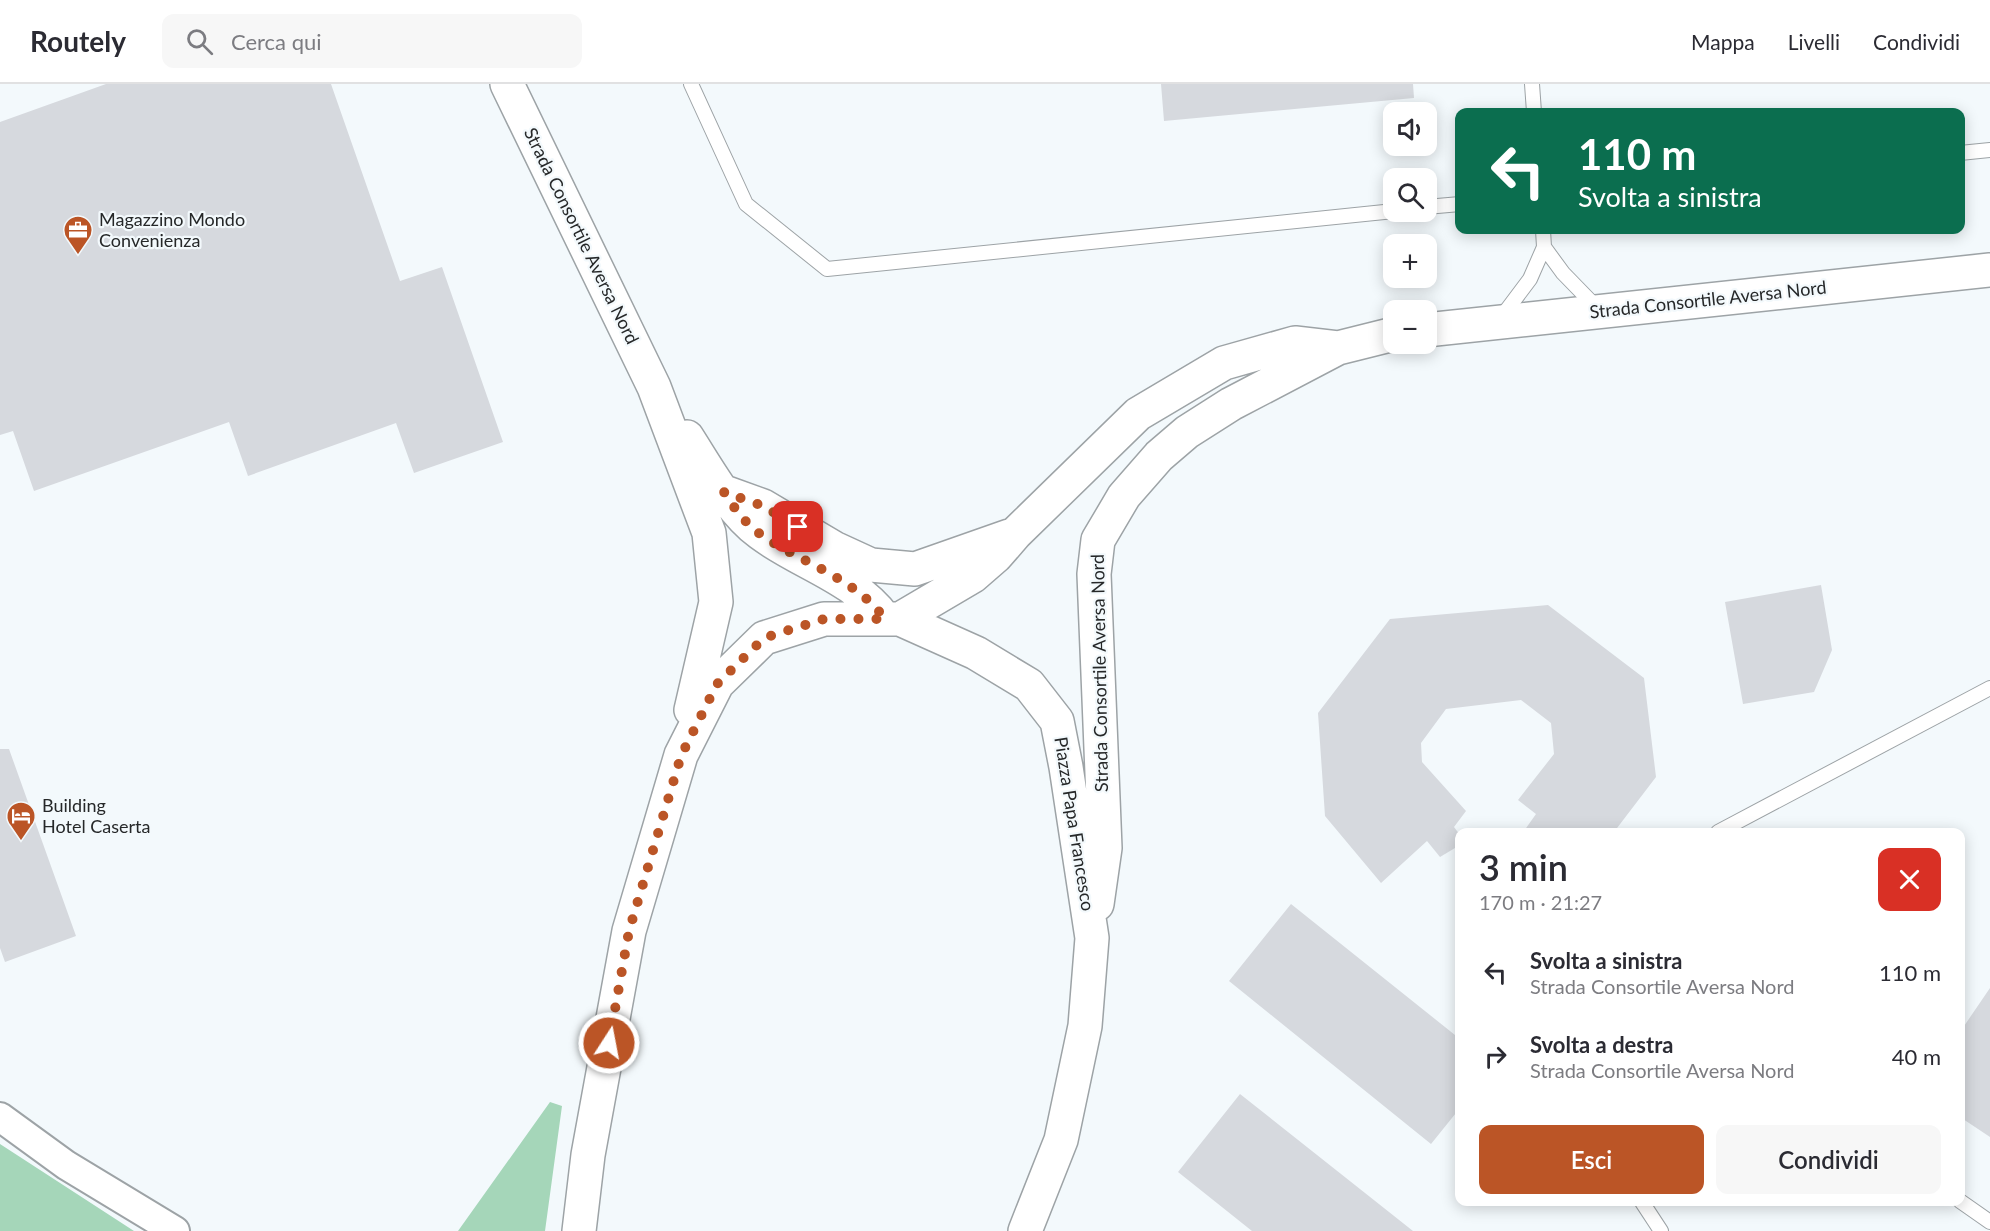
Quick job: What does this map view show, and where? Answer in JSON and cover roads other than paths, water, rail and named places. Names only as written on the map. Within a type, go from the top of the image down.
[{"type":"street","name":"Strada Consortile Aversa Nord","points":[[507,84],[654,387],[710,533],[716,602],[681,756]]},
{"type":"street","name":"Strada Consortile Aversa Nord","points":[[1437,329],[1990,270]]},
{"type":"street","name":"Strada Consortile Aversa Nord","points":[[1092,939],[1105,848],[1095,574],[1098,540],[1124,496],[1159,456],[1187,432],[1231,404],[1338,348],[1383,337]]},
{"type":"street","name":"Strada Consortile Aversa Nord","points":[[654,387],[735,509],[759,533],[852,587],[893,619],[973,576],[996,556],[1016,533],[1138,414],[1224,363],[1295,343],[1338,348]]},
{"type":"street","name":"Strada Consortile Aversa Nord","points":[[724,492],[763,506],[834,548],[871,566],[915,569],[1016,533]]},
{"type":"street","name":"Piazza Papa Francesco","points":[[579,1231],[588,1155],[629,931],[681,756],[717,684],[764,638],[824,619],[893,619],[976,653],[1029,685],[1057,722],[1092,939],[1085,1026],[1061,1140],[1025,1231]]},
{"type":"street","points":[[0,1117],[66,1165],[175,1231]]},
{"type":"lane","points":[[691,84],[747,204],[828,269],[1383,212]]},
{"type":"lane","points":[[1532,84],[1534,108]]},
{"type":"lane","points":[[1965,152],[1990,150]]},
{"type":"lane","points":[[1437,206],[1455,204]]},
{"type":"lane","points":[[1497,323],[1530,279],[1544,247],[1543,234]]},
{"type":"lane","points":[[1544,247],[1563,273],[1600,312]]},
{"type":"lane","points":[[1727,828],[1990,688]]},
{"type":"lane","points":[[1965,1204],[1990,1222]]},
{"type":"lane","points":[[1645,1206],[1661,1231]]},
{"type":"place","name":"Magazzino Mondo Convenienza","points":[[78,256]]},
{"type":"place","name":"Building Hotel Caserta","points":[[21,842]]}]
